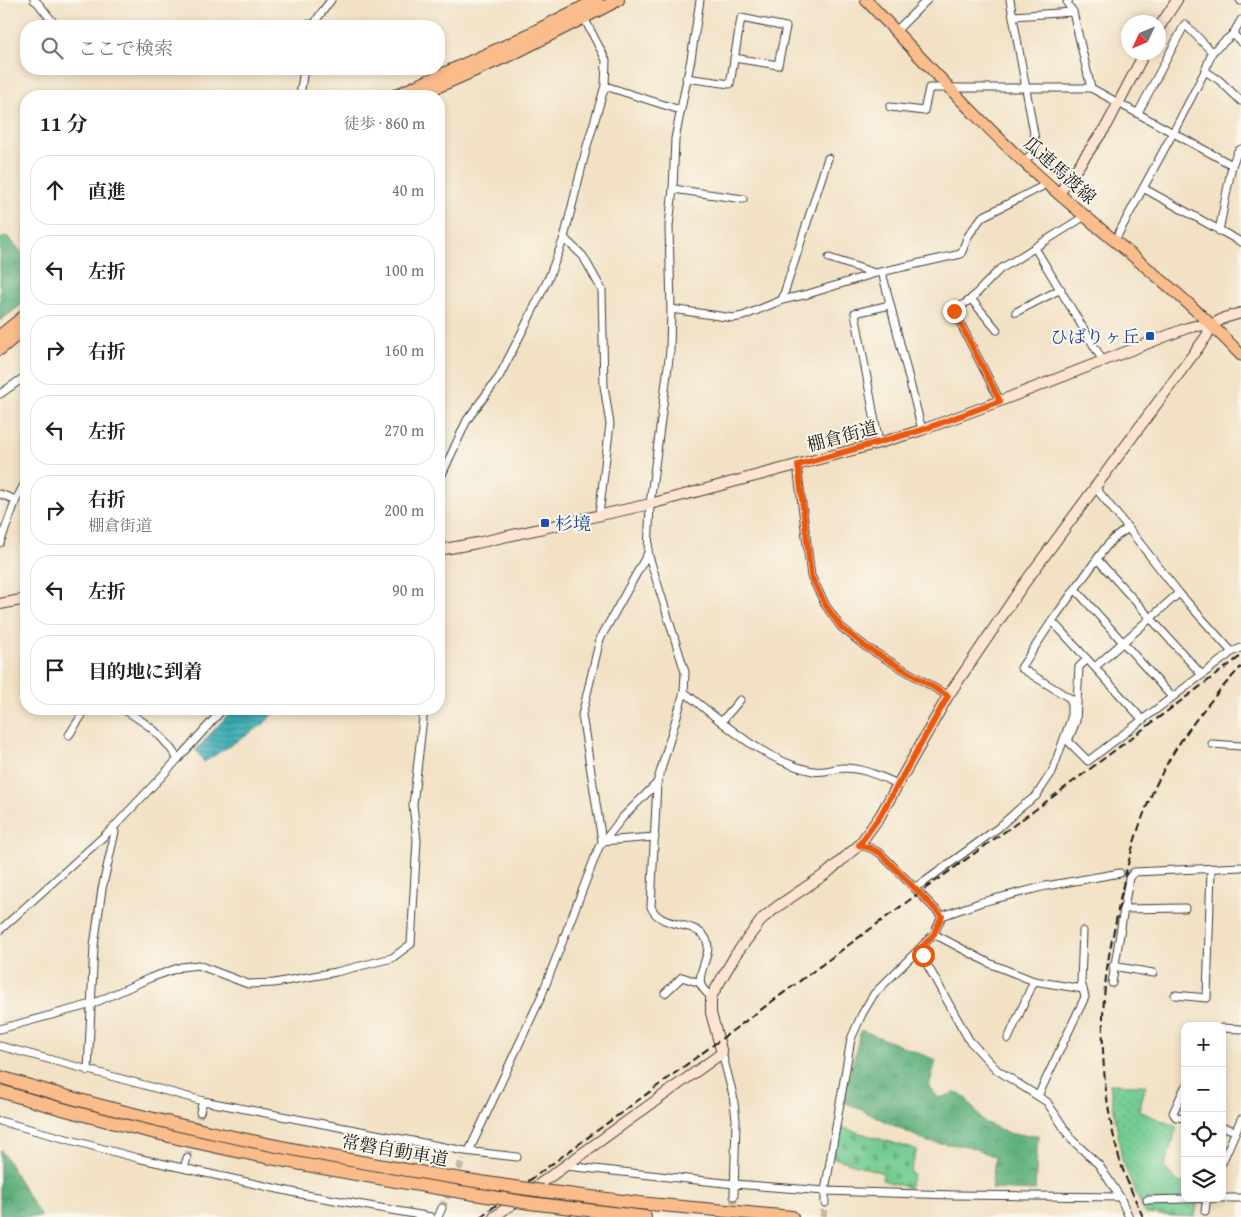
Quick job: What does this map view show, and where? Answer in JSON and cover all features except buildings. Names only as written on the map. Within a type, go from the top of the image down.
[{"type":"highway","points":[[445,73],[589,6],[618,0]]},
{"type":"highway","points":[[430,90],[516,52],[589,6]]},
{"type":"highway","points":[[408,90],[441,75]]},
{"type":"highway","points":[[0,336],[20,320]]},
{"type":"highway","points":[[0,348],[20,332]]},
{"type":"highway","name":"常磐自動車道","points":[[0,1077],[100,1104],[278,1146],[399,1169],[507,1186],[648,1204],[792,1217]]},
{"type":"highway","name":"常磐自動車道","points":[[0,1091],[103,1119],[276,1159],[493,1198],[646,1217]]},
{"type":"main road","name":"瓜連馬渡線","points":[[866,0],[1022,160],[1059,194],[1174,290],[1241,355]]},
{"type":"street","points":[[34,0],[51,20]]},
{"type":"street","points":[[317,20],[331,0]]},
{"type":"street","points":[[700,0],[675,139],[669,226],[670,351],[650,504],[648,553],[685,672],[684,692],[657,783],[651,906],[654,914],[661,919],[697,930],[704,935],[708,948],[700,983],[703,990],[711,997]]},
{"type":"street","points":[[896,31],[927,0]]},
{"type":"street","points":[[1010,0],[1036,148],[1028,157],[1022,160]]},
{"type":"street","points":[[1069,0],[1067,3],[1073,12],[1091,88]]},
{"type":"street","points":[[1166,17],[1177,0]]},
{"type":"street","points":[[445,468],[467,420],[499,377],[549,277],[564,238],[605,86],[606,60],[589,6]]},
{"type":"street","points":[[1013,16],[1073,12]]},
{"type":"street","points":[[686,78],[730,84],[734,58],[741,18],[786,27],[778,65],[734,58]]},
{"type":"street","points":[[1115,240],[1173,133],[1212,52],[1233,34],[1241,20]]},
{"type":"street","points":[[1138,113],[1185,24],[1212,52]]},
{"type":"street","points":[[1233,34],[1241,42]]},
{"type":"street","points":[[1059,194],[1097,142],[1141,60]]},
{"type":"street","points":[[1204,71],[1219,80],[1241,101]]},
{"type":"street","points":[[301,90],[303,75]]},
{"type":"street","points":[[605,86],[680,110]]},
{"type":"street","points":[[890,107],[924,111],[929,88],[1091,88],[1232,165]]},
{"type":"street","points":[[1219,231],[1232,165],[1238,151],[1241,149]]},
{"type":"street","points":[[782,300],[828,158]]},
{"type":"street","points":[[671,309],[734,318],[782,300],[879,273],[961,254],[968,236],[982,218],[1041,187],[1046,182]]},
{"type":"street","points":[[1143,188],[1241,242]]},
{"type":"street","points":[[673,189],[744,199]]},
{"type":"street","points":[[1000,401],[954,311],[971,299],[999,270],[1085,216]]},
{"type":"street","points":[[564,238],[583,256],[602,290],[604,386],[610,424],[598,515]]},
{"type":"street","points":[[1035,248],[1103,361]]},
{"type":"street","points":[[829,258],[879,273]]},
{"type":"street","points":[[879,273],[890,305],[922,430]]},
{"type":"street","points":[[1016,312],[1061,289]]},
{"type":"street","points":[[971,299],[997,330]]},
{"type":"street","points":[[879,443],[855,313],[890,305]]},
{"type":"street","name":"棚倉街道","points":[[445,547],[477,543],[650,504],[879,443],[922,430],[1000,401],[1186,328],[1212,325],[1224,318],[1241,313]]},
{"type":"street","points":[[734,1196],[736,1119],[733,1095],[710,1013],[711,997],[736,954],[763,918],[827,873],[859,845],[880,816],[948,696],[1023,585],[1094,486],[1206,337],[1212,325]]},
{"type":"street","points":[[0,394],[20,380]]},
{"type":"street","points":[[798,465],[811,576],[826,606],[841,627],[866,647],[948,696]]},
{"type":"street","points":[[1094,486],[1178,593],[1232,652]]},
{"type":"street","points":[[0,543],[20,492]]},
{"type":"street","points":[[0,494],[16,500]]},
{"type":"street","points":[[914,887],[923,883],[1030,802],[1052,772],[1071,719],[1071,699],[1021,668],[1097,559],[1113,539],[1128,528]]},
{"type":"street","points":[[602,841],[582,715],[600,639],[648,553]]},
{"type":"street","points":[[1097,559],[1202,675]]},
{"type":"street","points":[[1075,589],[1172,696]]},
{"type":"street","points":[[1095,667],[1178,593]]},
{"type":"street","points":[[0,604],[20,600]]},
{"type":"street","points":[[1052,621],[1142,719]]},
{"type":"street","points":[[1087,659],[1079,667],[1076,721],[1068,741],[1088,761],[1172,696],[1232,652],[1241,648]]},
{"type":"street","points":[[684,692],[758,750],[799,767],[815,771],[844,768],[866,770],[898,784]]},
{"type":"street","points":[[722,721],[740,700]]},
{"type":"street","points":[[69,735],[82,715]]},
{"type":"street","points":[[133,715],[152,727],[167,742],[178,759]]},
{"type":"street","points":[[0,930],[113,828],[217,715]]},
{"type":"street","points":[[0,1029],[92,1004],[150,978],[181,967],[198,965],[248,984],[274,983],[336,972],[392,958],[411,944],[417,840],[413,805],[423,715]]},
{"type":"street","points":[[1212,744],[1241,746]]},
{"type":"street","points":[[463,1159],[541,997],[602,841],[657,783]]},
{"type":"street","points":[[88,1071],[94,946],[102,889],[115,832],[113,828]]},
{"type":"street","points":[[602,841],[655,837]]},
{"type":"street","points":[[859,845],[880,853],[942,916]]},
{"type":"street","points":[[1112,983],[1113,966],[1129,878],[1134,872],[1241,867]]},
{"type":"street","points":[[1175,995],[1207,998],[1211,869]]},
{"type":"street","points":[[825,1204],[825,1191],[851,1039],[862,1014],[874,994],[934,934],[942,916],[982,902],[1046,886],[1120,873]]},
{"type":"street","points":[[1123,910],[1186,908]]},
{"type":"street","points":[[1038,1096],[1085,997],[1081,982],[1083,932]]},
{"type":"street","points":[[934,934],[991,964],[1034,982],[1083,988]]},
{"type":"street","points":[[919,950],[969,1040],[1007,1078],[1047,1102],[1072,1140],[1099,1165],[1120,1197],[1129,1217]]},
{"type":"street","points":[[1113,966],[1153,973]]},
{"type":"street","points":[[665,993],[682,977],[700,983]]},
{"type":"street","points":[[1008,1040],[1034,982]]},
{"type":"street","points":[[1226,1028],[1241,1029]]},
{"type":"street","points":[[0,1046],[203,1101],[467,1151],[516,1157]]},
{"type":"street","points":[[494,1217],[722,1053]]},
{"type":"street","points":[[1181,1096],[1173,1113],[1181,1117]]},
{"type":"street","points":[[200,1112],[203,1101]]},
{"type":"street","points":[[1225,1157],[1241,1119]]},
{"type":"street","points":[[0,1121],[92,1147],[184,1168],[301,1194],[431,1217]]},
{"type":"street","points":[[1226,1127],[1236,1131]]},
{"type":"street","points":[[184,1168],[188,1158]]},
{"type":"street","points":[[566,1166],[734,1184],[825,1191],[1120,1197]]},
{"type":"street","points":[[1226,1198],[1241,1198]]},
{"type":"street","points":[[1147,1200],[1181,1199]]},
{"type":"street","points":[[1205,1211],[1206,1202]]},
{"type":"street","points":[[438,1217],[442,1208]]},
{"type":"green space","points":[[7,236],[20,250],[20,306],[0,321],[0,239]]},
{"type":"green space","points":[[861,1030],[936,1060],[929,1087],[939,1098],[955,1093],[963,1095],[984,1122],[1012,1134],[1038,1135],[1035,1191],[991,1189],[995,1157],[968,1146],[928,1142],[843,1101]]},
{"type":"green space","points":[[1110,1084],[1146,1085],[1139,1111],[1177,1127],[1164,1167],[1181,1183],[1181,1202],[1197,1202],[1195,1217],[1145,1214],[1122,1160]]},
{"type":"green space","points":[[840,1127],[917,1150],[910,1173],[913,1174],[909,1188],[882,1180],[883,1173],[831,1157]]},
{"type":"green space","points":[[1,1150],[41,1217],[0,1217]]},
{"type":"water","points":[[228,715],[272,715],[264,724],[204,762],[196,750]]},
{"type":"tunnel","points":[[187,1158],[200,1112]]},
{"type":"tunnel","points":[[442,1208],[463,1159]]},
{"type":"tunnel","points":[[733,1214],[734,1196]]},
{"type":"tunnel","points":[[823,1217],[825,1203]]},
{"type":"railway","points":[[480,1217],[919,893],[1035,810],[1241,656]]},
{"type":"railway","points":[[1143,1217],[1120,1161],[1106,1093],[1103,1023],[1109,956],[1128,863],[1139,826],[1154,790],[1170,759],[1188,731],[1208,704],[1241,667]]},
{"type":"place","name":"ひばりヶ丘","points":[[1150,336]]},
{"type":"place","name":"杉境","points":[[545,523]]},
{"type":"route","points":[[923,955],[919,950],[934,934],[942,916],[880,853],[859,845],[880,816],[948,696],[866,647],[841,627],[826,606],[811,576],[798,465],[922,430],[1000,401],[954,311]]}]
